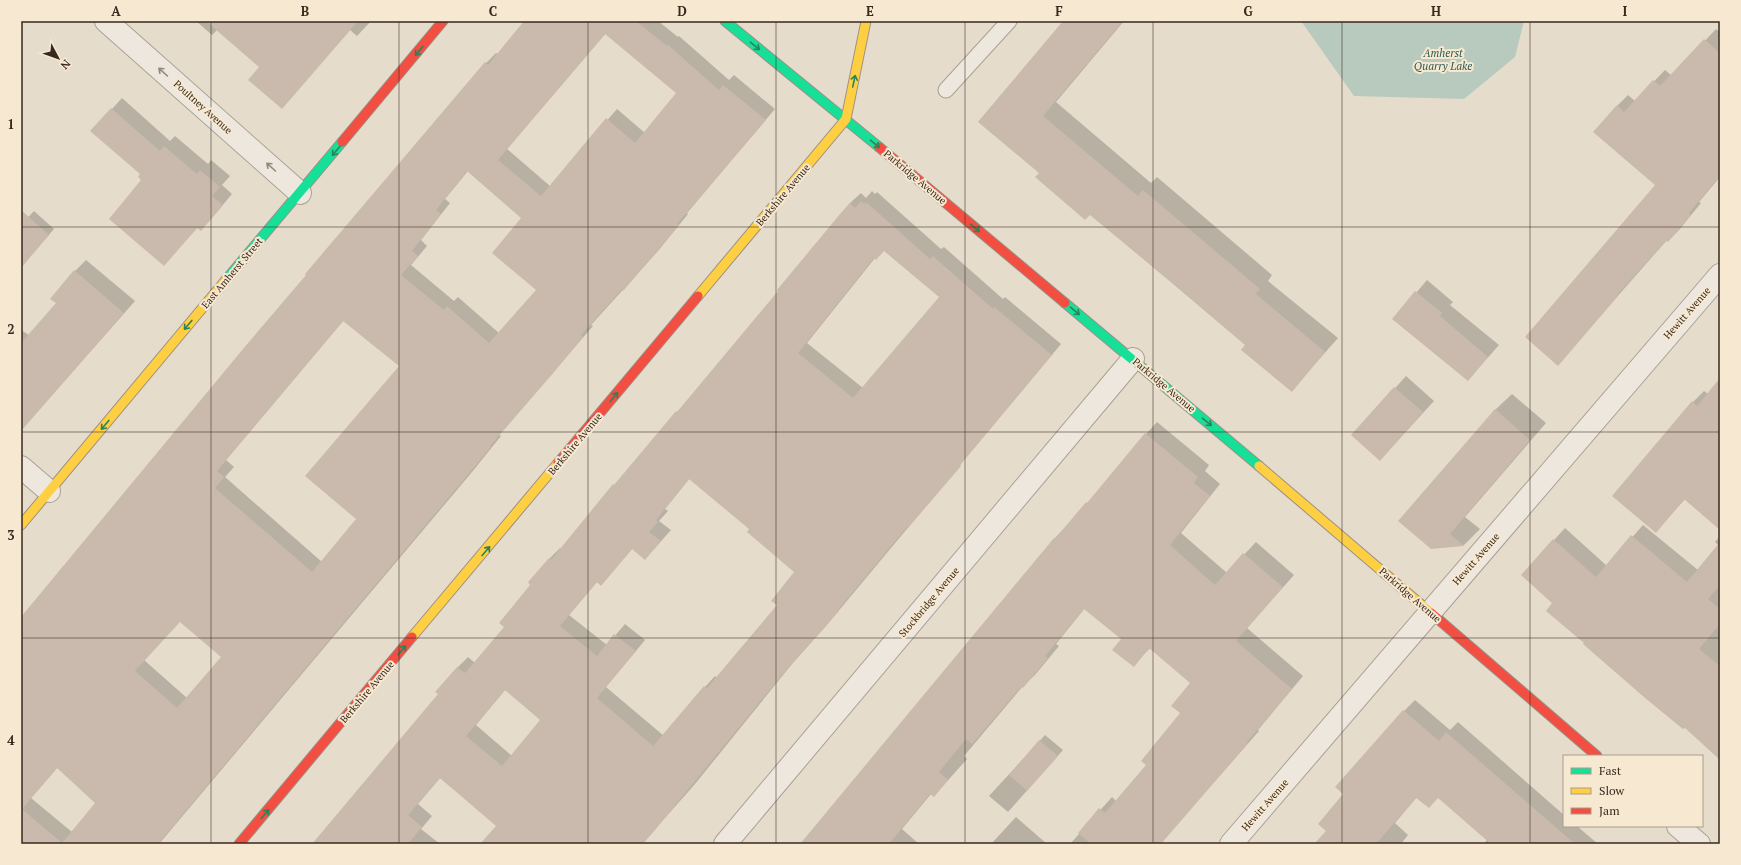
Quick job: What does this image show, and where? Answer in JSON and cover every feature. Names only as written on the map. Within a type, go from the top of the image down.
[{"type":"street","name":"Poultney Avenue","points":[[106,21],[300,193]]},
{"type":"street","name":"East Amherst Street","points":[[21,525],[444,21]]},
{"type":"street","name":"Parkridge Avenue","points":[[725,21],[846,119],[1133,359],[1596,755]]},
{"type":"street","name":"Berkshire Avenue","points":[[239,844],[846,119],[866,21]]},
{"type":"street","name":"Hewitt Avenue","points":[[1231,844],[1720,275]]},
{"type":"street","name":"Stockbridge Avenue","points":[[725,844],[1133,359]]},
{"type":"street","points":[[21,467],[49,491]]},
{"type":"street","points":[[1679,827],[1699,844]]},
{"type":"lane","points":[[946,90],[1008,21]]},
{"type":"water","name":"Amherst Quarry Lake","points":[[1301,21],[1524,21],[1515,57],[1464,99],[1354,96]]},
{"type":"building","points":[[206,21],[358,21],[282,109],[248,80],[259,67]]},
{"type":"building","points":[[524,21],[636,21],[667,46],[668,45],[719,90],[723,85],[766,120],[677,224],[679,225],[648,262],[581,335],[583,337],[555,371],[490,446],[491,447],[461,483],[158,844],[21,844],[21,617],[306,275],[305,274],[485,62],[488,65]],"holes":[[[605,34],[676,93],[635,143],[606,118],[541,196],[498,160]],[[467,171],[521,218],[492,253],[536,290],[489,343],[447,306],[444,310],[401,275],[418,256],[412,251],[441,214],[436,210]],[[343,321],[399,366],[305,476],[356,519],[312,572],[215,488],[224,477],[217,471]],[[180,622],[221,657],[177,708],[135,671]],[[57,768],[95,803],[62,843],[22,809]]]},
{"type":"building","points":[[1063,21],[1123,21],[1043,116],[1138,196],[1143,190],[1260,289],[1256,294],[1325,352],[1292,392],[1241,350],[1245,345],[1090,215],[1085,220],[1035,177],[1039,173],[978,122]]},
{"type":"building","points":[[1704,39],[1720,53],[1720,176],[1689,213],[1691,215],[1668,242],[1666,241],[1617,295],[1618,296],[1558,366],[1525,337],[1655,185],[1593,132],[1617,105],[1624,112],[1653,80],[1660,86]]},
{"type":"building","points":[[111,108],[160,151],[164,146],[197,174],[200,170],[220,187],[212,196],[223,205],[201,231],[197,228],[164,266],[109,219],[141,180],[138,177],[140,174],[90,131]]},
{"type":"building","points":[[861,201],[864,204],[866,202],[930,259],[933,256],[993,309],[994,307],[1052,355],[960,465],[961,466],[908,528],[907,527],[838,610],[839,611],[782,675],[643,844],[480,844],[496,826],[440,778],[408,815],[422,827],[408,844],[312,844],[438,694],[435,692],[457,667],[465,673],[504,627],[499,623],[530,585],[528,582],[549,558],[551,560],[613,484],[614,485],[676,411],[677,412],[840,214],[850,203],[855,208]],"holes":[[[884,251],[939,297],[853,398],[798,353],[874,258],[876,260]],[[689,479],[749,529],[747,532],[794,572],[771,601],[777,605],[707,688],[704,686],[653,746],[597,698],[636,651],[614,634],[597,656],[560,626],[597,582],[601,586],[632,549],[645,560],[661,541],[649,532],[658,522],[656,520]],[[505,690],[540,720],[502,766],[466,736]]]},
{"type":"building","points":[[21,210],[49,235],[21,268]]},
{"type":"building","points":[[74,270],[124,313],[21,431],[21,343],[56,303],[50,299]]},
{"type":"building","points":[[1415,291],[1442,313],[1440,316],[1488,357],[1468,381],[1392,319]]},
{"type":"building","points":[[1720,378],[1720,530],[1684,499],[1656,533],[1612,496],[1692,401],[1697,406]]},
{"type":"building","points":[[1394,387],[1423,412],[1380,461],[1351,435]]},
{"type":"building","points":[[1495,409],[1530,440],[1450,534],[1464,546],[1431,549],[1398,521]]},
{"type":"building","points":[[1145,433],[1198,477],[1194,483],[1210,496],[1170,545],[1215,585],[1243,553],[1283,587],[1236,641],[1292,689],[1247,742],[1248,743],[1161,844],[1091,844],[1078,833],[1099,808],[1105,813],[1146,765],[1141,761],[1180,713],[1171,706],[1190,683],[1149,648],[1134,667],[1112,650],[1121,639],[1084,609],[1045,656],[1048,658],[1023,688],[1022,686],[972,744],[966,739],[939,772],[948,780],[934,797],[930,794],[889,844],[800,844],[1054,538],[1055,539],[1086,502],[1087,503]]},
{"type":"building","points":[[1631,535],[1687,582],[1720,542],[1720,585],[1708,599],[1720,609],[1720,624],[1699,649],[1720,666],[1720,760],[1685,728],[1683,729],[1645,698],[1546,611],[1552,603],[1521,575],[1553,539],[1596,577]]},
{"type":"building","points":[[1403,710],[1439,741],[1446,732],[1575,844],[1491,844],[1438,798],[1429,808],[1416,798],[1376,844],[1314,844],[1326,831],[1318,824],[1343,794],[1335,787]]},
{"type":"building","points":[[1039,740],[1058,756],[1027,791],[1009,775]]},
{"type":"traffic: fast","points":[[725,21],[879,147]]},
{"type":"traffic: fast","points":[[225,281],[342,142]]},
{"type":"traffic: fast","points":[[1065,303],[1259,466]]},
{"type":"traffic: slow","points":[[698,296],[846,119],[866,21]]},
{"type":"traffic: slow","points":[[21,525],[225,281]]},
{"type":"traffic: slow","points":[[412,637],[558,463]]},
{"type":"traffic: slow","points":[[1259,466],[1431,613]]},
{"type":"traffic: jam","points":[[342,142],[443,21]]},
{"type":"traffic: jam","points":[[879,147],[1065,303]]},
{"type":"traffic: jam","points":[[558,463],[698,296]]},
{"type":"traffic: jam","points":[[1431,613],[1596,755]]},
{"type":"traffic: jam","points":[[239,844],[412,637]]}]
